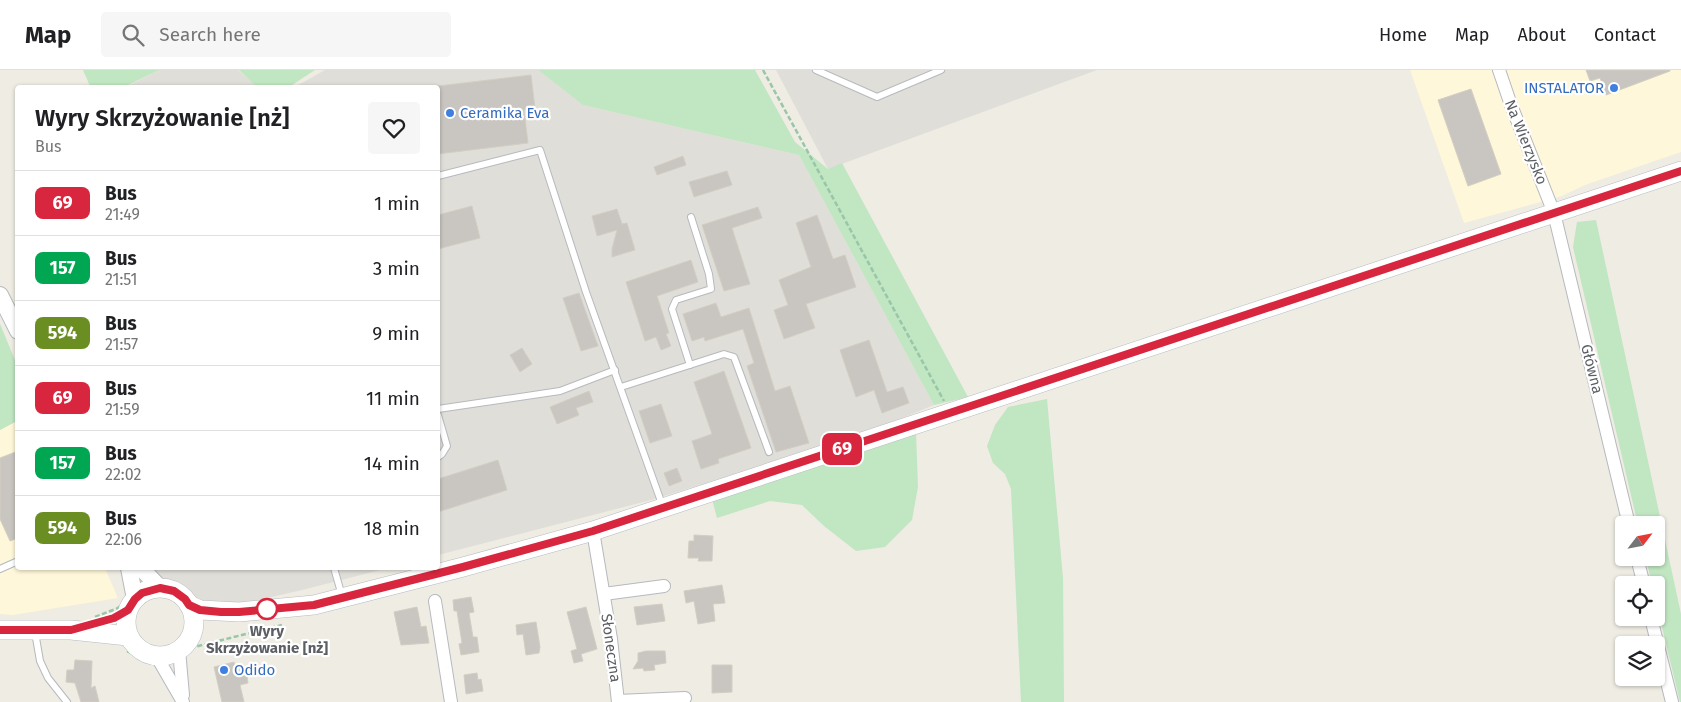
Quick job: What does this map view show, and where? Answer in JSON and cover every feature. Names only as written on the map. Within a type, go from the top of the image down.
[{"type":"main road","points":[[189,605],[200,610],[239,612],[314,605],[593,531],[1681,171]]},
{"type":"main road","points":[[71,630],[114,618],[142,593],[160,588],[174,591],[185,599],[189,605],[194,619],[192,634],[185,646],[171,655],[158,657],[148,655],[140,650],[128,636],[126,618],[131,604]]},
{"type":"main road","points":[[192,634],[208,624],[239,612]]},
{"type":"main road","points":[[0,630],[71,630],[128,636]]},
{"type":"street","name":"Na Wierzysko","points":[[1499,70],[1554,213]]},
{"type":"street","name":"Główna","points":[[1554,213],[1627,516]]},
{"type":"street","points":[[0,295],[15,324]]},
{"type":"street","name":"Słoneczna","points":[[593,531],[604,594],[618,702],[684,698]]},
{"type":"street","points":[[130,570],[133,584],[131,604]]},
{"type":"street","points":[[143,570],[160,588]]},
{"type":"street","name":"Słoneczna","points":[[604,594],[664,586]]},
{"type":"street","points":[[435,601],[451,702]]},
{"type":"street","points":[[1654,626],[1672,702]]},
{"type":"street","points":[[179,650],[183,702]]},
{"type":"street","points":[[158,657],[183,702]]},
{"type":"lane","points":[[816,70],[877,97],[940,70]]},
{"type":"lane","points":[[440,175],[540,150],[586,292],[663,508]]},
{"type":"lane","points":[[690,365],[672,309],[676,300],[711,290],[709,274],[691,217]]},
{"type":"lane","points":[[621,387],[724,354],[734,357],[769,452]]},
{"type":"lane","points":[[440,409],[560,391],[615,370]]},
{"type":"lane","points":[[440,423],[447,446],[440,456]]},
{"type":"lane","points":[[0,569],[15,562]]},
{"type":"lane","points":[[335,570],[342,598]]},
{"type":"lane","points":[[35,630],[40,661],[48,678],[67,702]]},
{"type":"path","points":[[763,70],[951,413]]},
{"type":"shaded area","points":[[159,70],[238,70],[256,85],[130,85]]},
{"type":"shaded area","points":[[325,70],[538,70],[583,105],[799,155],[934,405],[853,438],[651,500],[440,554],[440,85],[298,85]]},
{"type":"shaded area","points":[[776,70],[1097,70],[828,169]]},
{"type":"shaded area","points":[[1410,70],[1681,70],[1681,152],[1585,185],[1562,196],[1464,223]]},
{"type":"shaded area","points":[[15,422],[15,570],[106,570],[118,598],[13,615],[0,614],[0,430]]},
{"type":"shaded area","points":[[153,570],[380,570],[188,616],[163,589]]},
{"type":"green space","points":[[83,70],[159,70],[128,85],[90,85]]},
{"type":"green space","points":[[239,70],[315,70],[292,85],[255,85]]},
{"type":"green space","points":[[538,70],[755,70],[795,142],[828,169],[842,163],[968,397],[934,405],[799,155],[583,105]]},
{"type":"green space","points":[[1596,220],[1660,516],[1636,516],[1573,247],[1577,222]]},
{"type":"green space","points":[[0,324],[15,360],[15,422],[0,430]]},
{"type":"green space","points":[[1047,399],[1063,578],[1064,702],[1021,702],[1011,489],[1005,474],[993,463],[987,446],[995,425],[1008,407]]},
{"type":"green space","points":[[916,432],[918,487],[912,520],[885,547],[856,551],[824,526],[802,505],[770,501],[717,518],[712,499]]},
{"type":"green space","points":[[1665,540],[1681,614],[1681,702],[1662,626],[1665,626],[1665,576],[1650,576],[1648,566],[1665,566]]},
{"type":"building","name":"INSTALATOR","points":[[1586,70],[1670,71],[1606,95],[1600,78],[1590,81]]},
{"type":"building","points":[[531,75],[535,108],[524,110],[528,143],[440,154],[440,86]]},
{"type":"building","points":[[1471,89],[1501,174],[1468,186],[1438,100]]},
{"type":"building","points":[[683,156],[686,165],[657,175],[654,167]]},
{"type":"building","points":[[727,171],[732,185],[694,197],[689,182]]},
{"type":"building","points":[[472,206],[480,238],[440,248],[440,214]]},
{"type":"building","points":[[758,207],[762,218],[732,228],[750,284],[724,291],[702,225]]},
{"type":"building","points":[[617,209],[622,224],[627,223],[635,250],[612,257],[617,230],[597,236],[592,216]]},
{"type":"building","points":[[817,215],[833,259],[845,255],[856,287],[806,304],[815,328],[784,339],[774,310],[788,305],[779,280],[811,267],[796,223]]},
{"type":"building","points":[[691,260],[698,282],[657,296],[669,333],[666,334],[671,346],[661,350],[656,337],[645,341],[626,282]]},
{"type":"building","points":[[579,293],[598,346],[581,351],[563,298]]},
{"type":"building","points":[[716,303],[721,317],[749,308],[775,391],[790,386],[809,443],[776,452],[747,366],[754,363],[743,329],[705,341],[704,337],[692,341],[683,314]]},
{"type":"building","points":[[869,340],[887,392],[903,387],[909,403],[882,413],[874,390],[856,397],[840,350]]},
{"type":"building","points":[[522,348],[532,364],[520,372],[510,355]]},
{"type":"building","points":[[724,371],[751,448],[718,459],[719,463],[701,469],[692,441],[712,434],[694,382]]},
{"type":"building","points":[[589,391],[593,402],[576,408],[579,415],[557,424],[550,407]]},
{"type":"building","points":[[661,404],[672,436],[650,443],[639,411]]},
{"type":"building","points":[[15,452],[15,539],[10,541],[0,519],[0,458]]},
{"type":"building","points":[[498,460],[507,490],[440,511],[440,478]]},
{"type":"building","points":[[677,468],[682,481],[669,486],[664,473]]},
{"type":"building","points":[[694,535],[713,536],[712,561],[698,561],[699,558],[688,558],[689,541],[694,541]]},
{"type":"building","points":[[722,585],[725,603],[713,604],[715,621],[698,624],[694,601],[686,603],[684,591]]},
{"type":"building","points":[[471,597],[474,612],[469,613],[473,637],[477,637],[479,652],[461,655],[459,644],[462,643],[457,611],[454,611],[453,600]]},
{"type":"building","points":[[662,604],[665,621],[637,625],[634,607]]},
{"type":"building","points":[[417,607],[421,627],[426,626],[429,643],[401,645],[394,612]]},
{"type":"building","points":[[586,607],[597,649],[581,654],[583,661],[574,663],[571,651],[577,649],[567,612]]},
{"type":"building","points":[[536,622],[540,647],[539,653],[526,655],[523,634],[517,635],[516,625]]},
{"type":"building","points":[[665,651],[666,663],[654,665],[655,670],[633,669],[638,661],[638,653]]},
{"type":"building","points":[[75,660],[92,661],[91,688],[95,686],[99,702],[81,702],[75,683],[66,682],[67,670],[74,670]]},
{"type":"building","points":[[234,662],[235,667],[244,665],[247,676],[248,683],[240,685],[244,702],[222,702],[214,667]]},
{"type":"building","points":[[712,665],[732,665],[732,692],[712,693]]},
{"type":"building","points":[[477,673],[478,680],[481,679],[483,691],[466,694],[464,675]]},
{"type":"bus line","name":"69","points":[[0,630],[71,630],[114,618],[128,610],[135,599],[142,593],[151,589],[160,588],[174,591],[185,599],[189,605],[200,610],[239,612],[314,605],[463,567],[593,531],[1681,171]]},
{"type":"place","name":"INSTALATOR","points":[[1614,88]]},
{"type":"place","name":"Ceramika Eva","points":[[450,113]]},
{"type":"place","name":"Wyry Skrzyżowanie [nż]","points":[[267,609]]},
{"type":"place","name":"Odido","points":[[224,670]]}]
